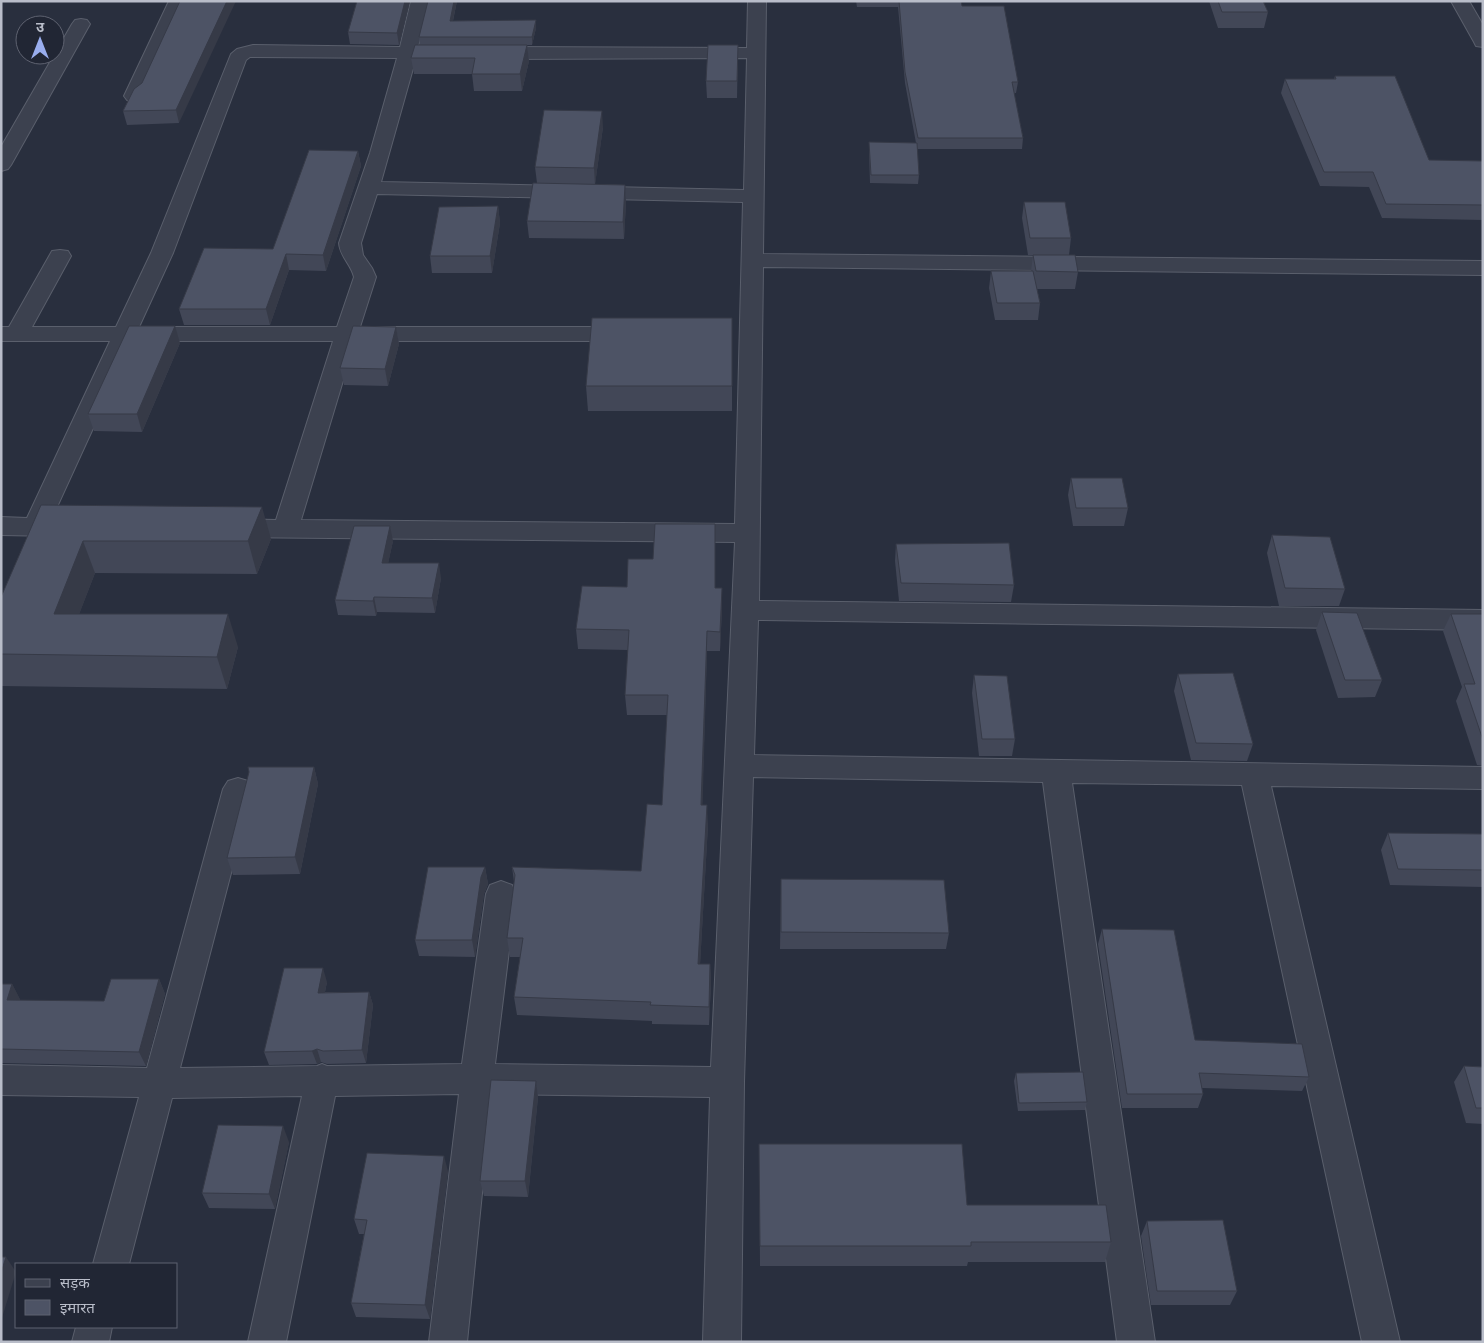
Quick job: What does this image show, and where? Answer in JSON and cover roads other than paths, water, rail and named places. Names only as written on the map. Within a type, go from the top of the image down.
[{"type":"street","points":[[134,96],[178,1]]},
{"type":"street","points":[[286,528],[346,334],[366,276],[351,257],[349,251],[350,243],[369,188],[408,53],[420,1]]},
{"type":"street","points":[[722,1342],[726,1082],[748,533],[741,334],[752,260],[757,1]]},
{"type":"street","points":[[1460,1],[1483,42]]},
{"type":"street","points":[[1,165],[81,24]]},
{"type":"street","points":[[36,526],[162,254],[238,58],[244,53],[253,51],[756,53]]},
{"type":"street","points":[[369,188],[753,196]]},
{"type":"street","points":[[9,334],[60,256]]},
{"type":"street","points":[[752,260],[1483,268]]},
{"type":"street","points":[[9,334],[644,334]]},
{"type":"street","points":[[1,526],[74,527]]},
{"type":"street","points":[[209,528],[748,533]]},
{"type":"street","points":[[745,610],[1483,620]]},
{"type":"street","points":[[739,766],[1056,770],[1481,783]]},
{"type":"street","points":[[1056,770],[1136,1342]]},
{"type":"street","points":[[1254,775],[1381,1342]]},
{"type":"street","points":[[111,1263],[161,1083],[238,789]]},
{"type":"street","points":[[448,1342],[477,1079],[500,894]]},
{"type":"street","points":[[1,1080],[161,1083],[322,1079],[726,1082]]},
{"type":"street","points":[[267,1342],[322,1079]]},
{"type":"street","points":[[90,1342],[94,1328]]}]
